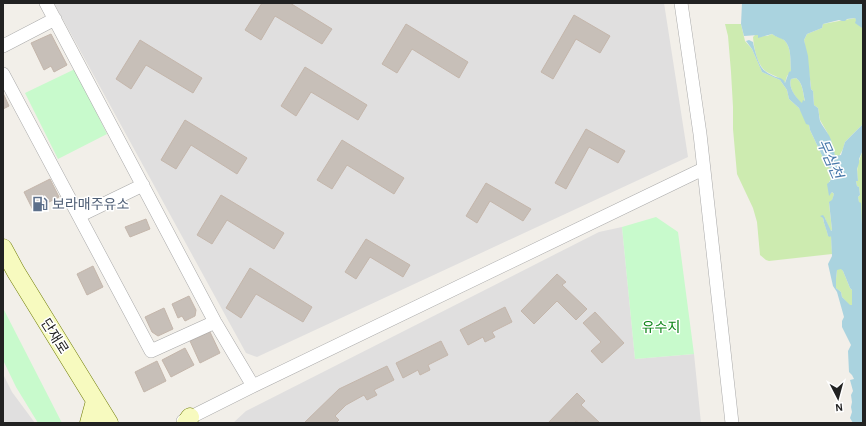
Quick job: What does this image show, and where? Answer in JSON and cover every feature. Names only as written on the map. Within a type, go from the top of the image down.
[{"type":"street","points":[[46,3],[215,322],[253,386]]},
{"type":"street","points":[[681,3],[700,134],[732,423]]},
{"type":"street","points":[[3,46],[55,19]]},
{"type":"street","points":[[3,74],[151,351],[215,322]]},
{"type":"street","points":[[185,421],[253,386],[703,169]]},
{"type":"street","points":[[79,216],[143,185]]},
{"type":"street","name":"단재로","points":[[3,248],[16,272],[109,423]]},
{"type":"street","points":[[89,423],[95,401]]},
{"type":"shaded area","points":[[54,3],[664,3],[688,157],[257,357],[246,353]]},
{"type":"shaded area","points":[[622,227],[635,359],[694,354],[701,423],[233,423],[246,411],[599,232]]},
{"type":"shaded area","points":[[3,374],[12,392],[35,423],[3,423]]},
{"type":"green space","points":[[855,18],[862,28],[863,27],[863,124],[845,142],[839,156],[835,156],[827,132],[820,120],[818,108],[814,105],[804,40],[807,34],[822,28],[823,24]]},
{"type":"green space","points":[[725,24],[741,24],[745,41],[752,49],[762,72],[780,80],[787,90],[789,99],[799,108],[809,125],[827,166],[832,169],[832,177],[829,182],[829,195],[832,192],[834,194],[832,201],[829,203],[832,230],[830,231],[825,218],[823,218],[828,236],[831,235],[832,254],[769,261],[760,255],[757,222],[753,208],[737,174],[733,129],[731,72],[728,36]]},
{"type":"green space","points":[[772,34],[784,40],[788,46],[791,71],[787,76],[785,83],[781,79],[770,74],[761,66],[755,51],[753,37],[755,35],[758,35],[758,37]]},
{"type":"green space","points":[[75,69],[107,134],[58,159],[25,93]]},
{"type":"green space","points":[[796,78],[802,88],[805,102],[802,104],[795,96],[790,82],[791,79]]},
{"type":"green space","points":[[863,150],[863,227],[858,197],[860,195],[859,187],[857,186],[856,181],[858,181],[858,165]]},
{"type":"green space","name":"유수지","points":[[656,217],[678,232],[694,354],[635,359],[622,227]]},
{"type":"green space","points":[[841,268],[852,290],[852,306],[850,306],[842,297],[841,292],[836,288],[837,269]]},
{"type":"green space","points":[[3,308],[62,423],[38,423],[16,387],[3,360]]},
{"type":"water","name":"무심천","points":[[742,3],[863,3],[862,28],[855,23],[855,18],[847,19],[845,21],[839,20],[823,24],[822,28],[807,34],[804,40],[808,56],[814,105],[818,108],[820,121],[830,137],[835,156],[841,155],[845,142],[863,124],[863,150],[857,169],[858,181],[856,181],[857,186],[859,187],[860,195],[858,197],[859,202],[861,203],[863,227],[863,423],[853,423],[850,418],[852,412],[851,395],[853,391],[850,380],[854,379],[849,372],[848,351],[851,345],[842,327],[844,317],[837,292],[833,286],[828,264],[832,256],[831,236],[828,236],[823,218],[820,216],[823,215],[831,231],[829,202],[832,200],[834,194],[832,192],[829,196],[827,184],[831,180],[832,170],[827,166],[809,125],[806,124],[799,108],[789,99],[787,90],[780,80],[762,72],[752,49],[746,41],[749,40],[753,42],[755,52],[763,69],[766,72],[782,79],[785,83],[789,72],[791,71],[790,54],[787,43],[772,34],[758,38],[758,35],[744,36],[741,24]],"holes":[[[796,78],[802,88],[805,101],[803,100],[802,103],[795,96],[790,82],[791,79]],[[841,269],[852,290],[852,305],[850,305],[842,297],[841,292],[836,288],[837,270]]]},
{"type":"building","points":[[262,3],[290,3],[332,29],[322,44],[275,16],[261,40],[245,30]]},
{"type":"building","points":[[574,15],[610,36],[600,53],[576,39],[553,79],[541,72]]},
{"type":"building","points":[[406,24],[468,62],[459,78],[412,49],[397,73],[382,64]]},
{"type":"building","points":[[51,34],[67,65],[54,72],[51,66],[44,70],[31,43]]},
{"type":"building","points":[[140,40],[202,78],[193,93],[146,65],[131,89],[116,79]]},
{"type":"building","points":[[305,67],[367,105],[358,120],[311,92],[296,116],[281,106]]},
{"type":"building","points":[[3,93],[9,106],[3,109]]},
{"type":"building","points":[[185,120],[247,158],[237,174],[191,145],[176,169],[161,160]]},
{"type":"building","points":[[586,129],[625,151],[618,163],[589,147],[566,189],[555,183]]},
{"type":"building","points":[[342,140],[404,178],[394,194],[347,165],[332,189],[317,180]]},
{"type":"building","points":[[50,179],[59,197],[33,210],[24,192]]},
{"type":"building","points":[[486,183],[531,209],[523,221],[490,201],[477,223],[466,216]]},
{"type":"building","points":[[221,195],[284,233],[274,249],[227,220],[212,244],[197,235]]},
{"type":"building","points":[[146,219],[150,229],[130,237],[125,227]]},
{"type":"building","points":[[366,239],[410,265],[403,277],[370,257],[356,279],[345,272]]},
{"type":"building","points":[[93,266],[103,287],[87,295],[77,274]]},
{"type":"building","points":[[250,268],[312,307],[303,322],[256,294],[241,318],[226,308]]},
{"type":"building","points":[[557,274],[566,282],[562,285],[587,309],[576,320],[557,301],[534,324],[521,311]]},
{"type":"building","points":[[189,296],[196,310],[195,316],[185,321],[182,316],[178,318],[172,304]]},
{"type":"building","points":[[505,307],[512,322],[492,332],[495,337],[485,342],[483,337],[468,345],[460,330]]},
{"type":"building","points":[[164,308],[173,329],[158,336],[152,332],[145,317]]},
{"type":"building","points":[[595,312],[624,343],[602,363],[591,351],[601,342],[583,323]]},
{"type":"building","points":[[210,332],[220,353],[200,363],[190,341]]},
{"type":"building","points":[[441,341],[448,355],[428,365],[430,370],[420,375],[418,370],[403,378],[396,363]]},
{"type":"building","points":[[185,348],[194,365],[171,377],[162,360]]},
{"type":"building","points":[[157,361],[166,381],[144,392],[135,372]]},
{"type":"building","points":[[387,366],[394,380],[374,390],[377,395],[367,400],[364,395],[346,405],[335,416],[339,420],[336,423],[304,423],[339,389]]},
{"type":"building","points":[[577,393],[585,401],[581,405],[600,423],[579,423],[576,421],[574,423],[548,423]]},
{"type":"place","name":"보라매주유소","points":[[40,204]]}]
